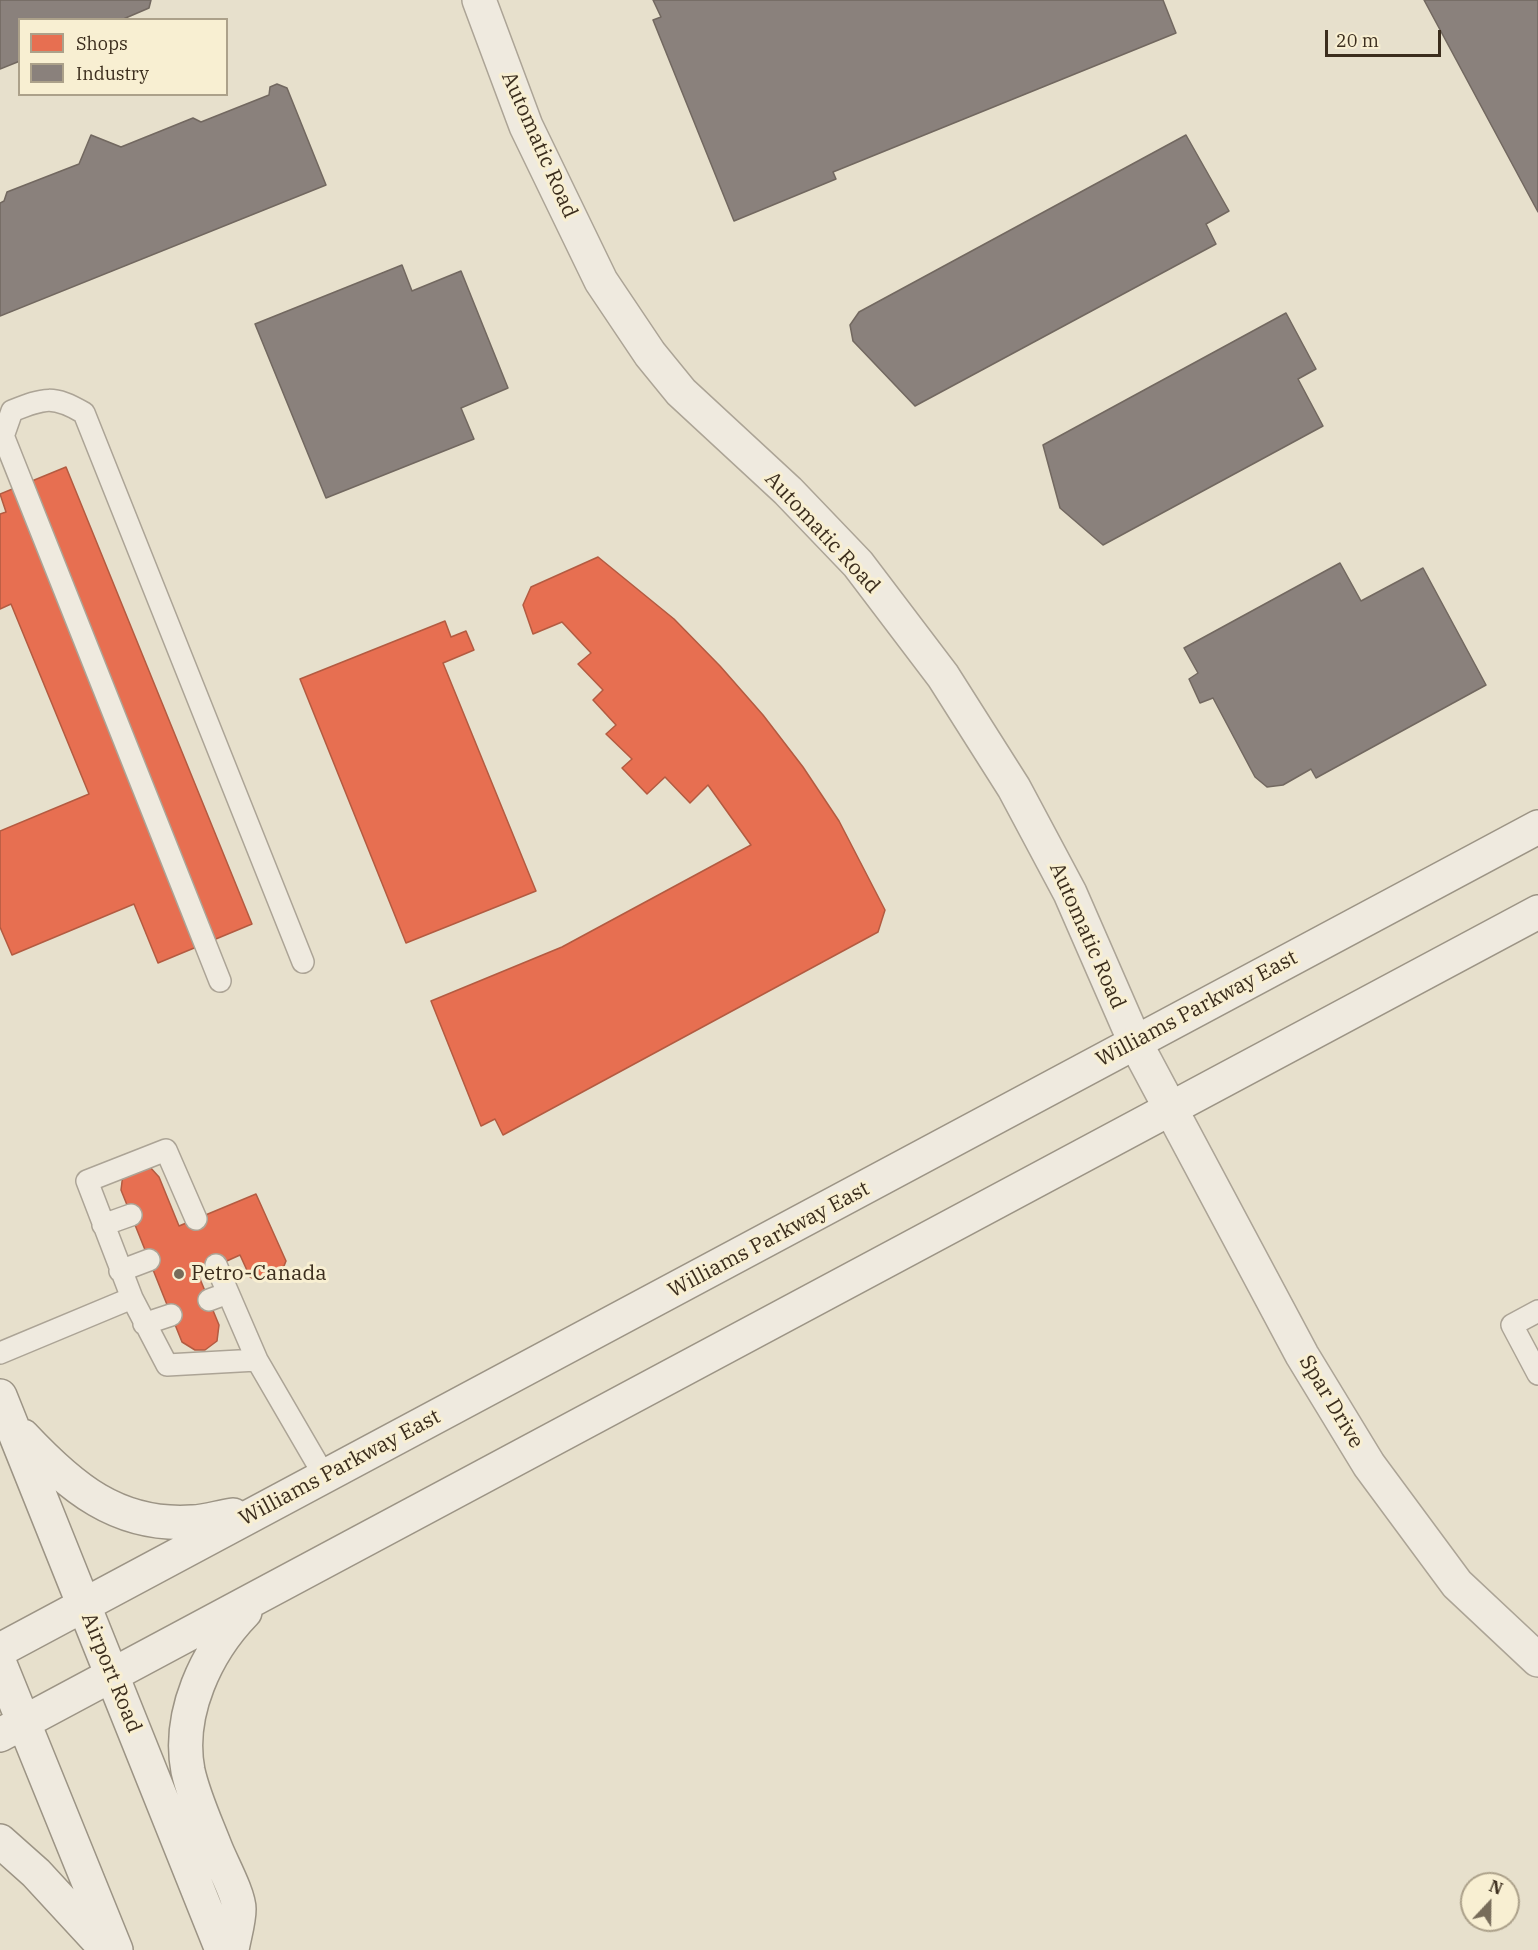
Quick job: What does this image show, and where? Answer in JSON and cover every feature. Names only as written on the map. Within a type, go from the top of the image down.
[{"type":"main road","name":"Automatic Road","points":[[479,0],[526,126],[601,281],[651,354],[681,392],[788,491],[858,564],[943,676],[1014,788],[1070,893],[1135,1042],[1173,1109]]},
{"type":"main road","name":"Williams Parkway East","points":[[0,1650],[1538,827]]},
{"type":"main road","points":[[12,1729],[1538,912]]},
{"type":"main road","name":"Spar Drive","points":[[1173,1109],[1302,1355],[1369,1464],[1457,1584],[1537,1657]]},
{"type":"main road","points":[[5,1410],[67,1480],[92,1499],[134,1517],[152,1521],[192,1522],[264,1508]]},
{"type":"main road","name":"Airport Road","points":[[5,1410],[222,1950]]},
{"type":"main road","points":[[232,1950],[239,1907],[197,1802],[188,1770],[186,1748],[189,1718],[198,1683],[213,1651],[230,1627],[258,1599]]},
{"type":"main road","points":[[0,1664],[12,1729],[116,1950]]},
{"type":"main road","points":[[0,1841],[36,1873],[107,1950]]},
{"type":"lane","points":[[220,981],[2,441],[12,411],[35,402],[61,400],[84,413],[303,962]]},
{"type":"lane","points":[[196,1219],[177,1198],[166,1150],[87,1181],[120,1271],[144,1324],[167,1365],[257,1360]]},
{"type":"lane","points":[[103,1225],[131,1215]]},
{"type":"lane","points":[[120,1271],[149,1260]]},
{"type":"lane","points":[[216,1265],[218,1296],[325,1478]]},
{"type":"lane","points":[[0,1353],[132,1298]]},
{"type":"lane","points":[[1538,1311],[1512,1325],[1538,1374]]},
{"type":"lane","points":[[144,1324],[171,1315]]},
{"type":"building: Shops","points":[[66,467],[252,924],[158,963],[134,904],[12,955],[0,927],[0,831],[89,794],[11,604],[0,609],[0,514],[6,512],[0,494]]},
{"type":"building: Shops","points":[[598,557],[674,619],[763,715],[803,767],[839,821],[885,910],[878,932],[503,1135],[495,1119],[481,1126],[431,1001],[562,947],[751,845],[708,785],[690,803],[665,777],[647,794],[622,768],[632,759],[606,734],[616,725],[593,700],[603,690],[578,664],[591,653],[562,622],[533,634],[523,605],[531,587]]},
{"type":"building: Shops","points":[[445,621],[451,637],[466,631],[474,650],[443,663],[536,891],[406,943],[300,679]]},
{"type":"building: Shops","points":[[149,1166],[159,1177],[179,1226],[256,1194],[286,1261],[284,1266],[255,1279],[250,1277],[240,1255],[198,1274],[219,1325],[217,1341],[205,1350],[195,1350],[182,1342],[121,1190],[123,1174]]},
{"type":"building: Industry","points":[[0,0],[151,0],[149,8],[126,18],[18,18],[18,62],[0,69]]},
{"type":"building: Industry","points":[[653,0],[1163,0],[1176,33],[833,172],[836,179],[734,221],[653,20],[661,17]]},
{"type":"building: Industry","points":[[1424,0],[1538,0],[1538,212]]},
{"type":"building: Industry","points":[[277,84],[287,88],[326,185],[0,316],[0,203],[4,201],[7,192],[79,164],[91,135],[121,147],[193,118],[201,122],[269,95],[270,87]]},
{"type":"building: Industry","points":[[1186,135],[1229,211],[1206,224],[1216,244],[915,406],[853,341],[850,325],[859,312]]},
{"type":"building: Industry","points":[[402,265],[412,291],[461,271],[508,388],[461,408],[474,439],[326,498],[255,324]]},
{"type":"building: Industry","points":[[1286,313],[1316,369],[1298,379],[1323,426],[1103,545],[1060,508],[1043,445]]},
{"type":"building: Industry","points":[[1340,563],[1361,601],[1423,568],[1486,685],[1316,778],[1311,769],[1283,785],[1267,787],[1255,777],[1213,698],[1200,703],[1189,679],[1198,673],[1184,648]]},
{"type":"place","name":"Petro-Canada","points":[[179,1274]]}]
